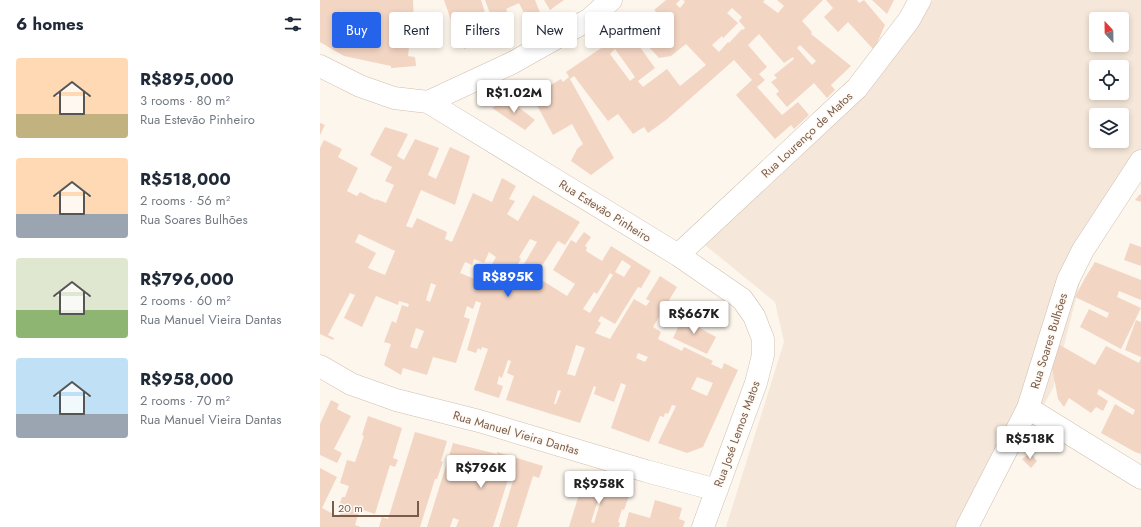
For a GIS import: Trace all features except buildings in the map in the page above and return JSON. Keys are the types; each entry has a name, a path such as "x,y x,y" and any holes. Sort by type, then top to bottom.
{"street":[{"path":"320,66 360,86 394,98 428,102 512,63 590,19 611,0"},
{"name":"Rua Lourenço de Matos","path":"678,255 857,88 909,20 920,0"},
{"name":"Rua Estevão Pinheiro","path":"428,102 678,255 742,299 754,316 763,339"},
{"name":"Rua Soares Bulhões","path":"966,527 1028,408 1068,280 1083,250 1141,161"},
{"name":"Rua José Lemos Matos","path":"703,527 756,383 763,355 763,339"},
{"name":"Rua Manuel Vieira Dantas","path":"320,366 351,384 396,400 479,421 716,490"},
{"path":"1028,408 1141,478"}],"shaded area":[{"path":"933,0 1141,0 1141,173 1087,256 1053,388 978,527 726,527 784,342 775,302 700,241 890,62"}]}
